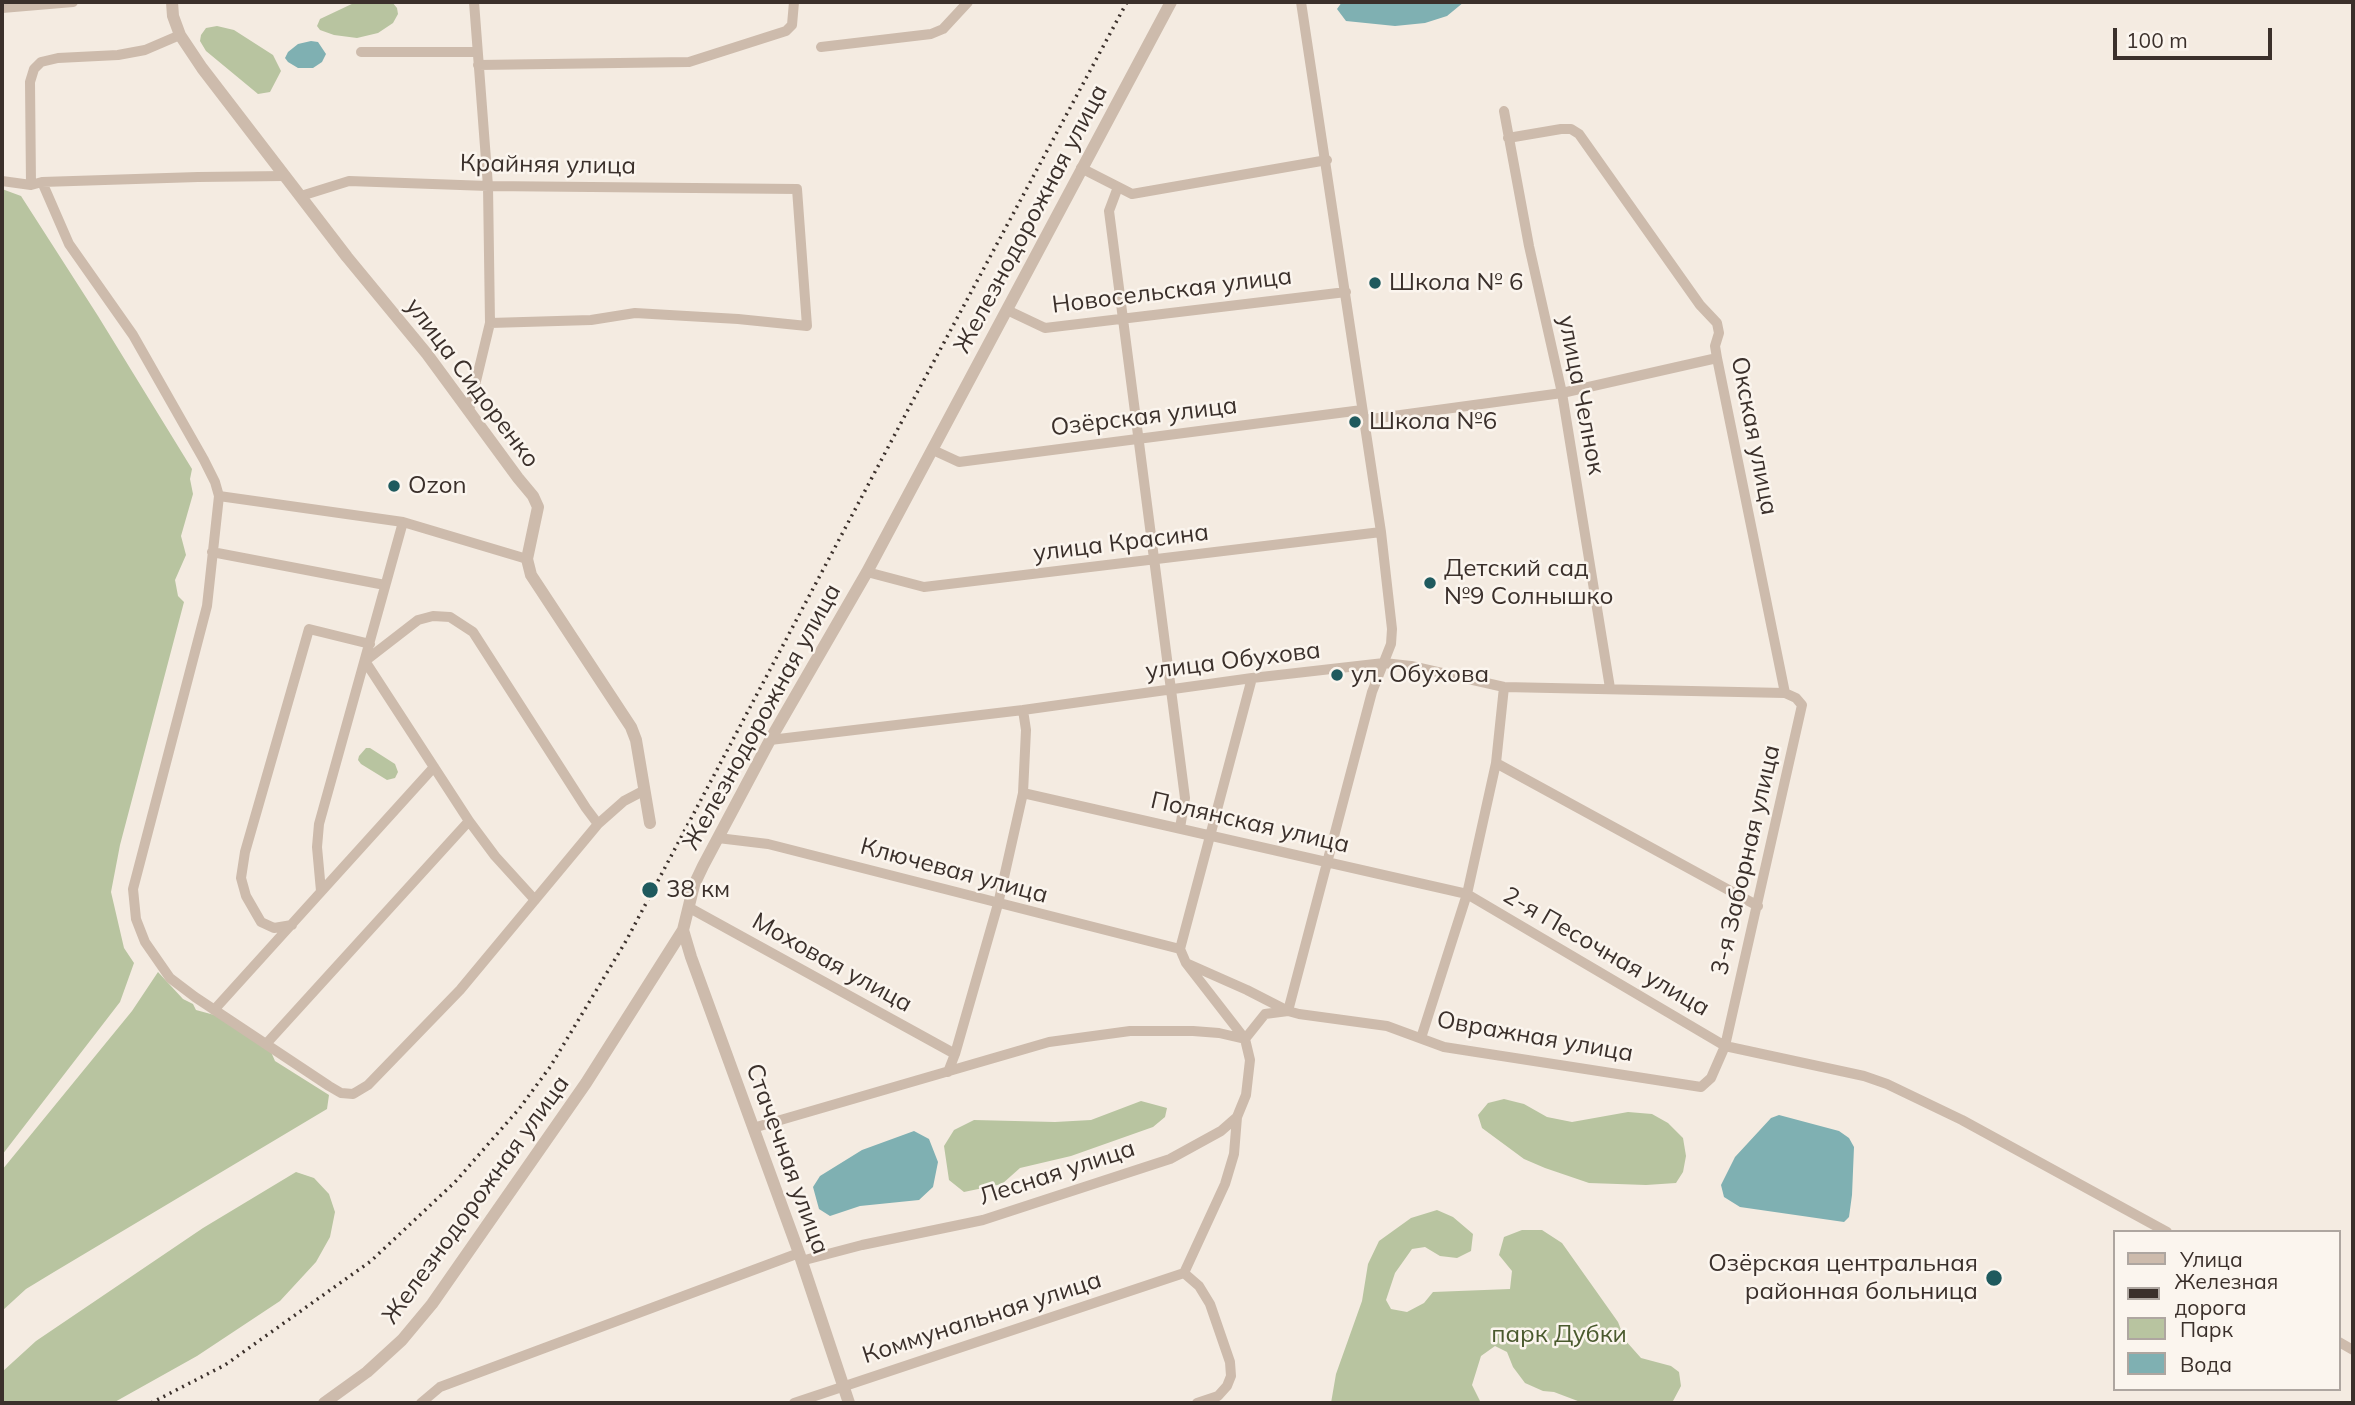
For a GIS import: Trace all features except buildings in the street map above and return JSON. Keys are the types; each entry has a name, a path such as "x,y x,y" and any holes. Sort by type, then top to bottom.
{"street":[{"path":"2,8 73,2"},
{"name":"улица Сидоренко","path":"172,2 173,16 180,35 202,68 533,496 538,507 527,559"},
{"path":"469,410 490,323 488,186 474,2"},
{"path":"821,47 931,34 943,29 968,2"},
{"name":"Железнодорожная улица","path":"325,1403 402,1340 432,1304 586,1083 683,930 694,885 718,838 770,740 867,572 1171,2"},
{"path":"1288,1011 1372,692 1391,644 1392,629 1381,532 1327,160 1301,2"},
{"path":"478,65 688,62 786,32 792,25 794,7"},
{"path":"31,185 30,82 34,69 41,62 58,58 118,55 145,50 180,35"},
{"path":"361,52 477,52"},
{"name":"улица Челнок","path":"1504,111 1529,246 1562,393 1610,688"},
{"name":"Окская улица","path":"1508,138 1561,129 1571,129 1579,134 1700,305 1717,323 1717,358 1785,693"},
{"path":"1082,168 1132,194 1327,160"},
{"path":"2,181 31,185 42,182 285,176"},
{"name":"Крайняя улица","path":"301,197 349,181 488,186 797,189 807,326 635,313 591,320 490,323"},
{"path":"42,182 69,244 133,335 210,471 219,496 207,607 133,889 135,919 154,957 170,978 329,1086 341,1093 353,1094 368,1085 460,990 598,824 624,801 643,790"},
{"path":"1118,187 1109,211 1185,798 1180,828"},
{"name":"Новосельская улица","path":"1007,310 1045,328 1346,292"},
{"name":"Озёрская улица","path":"933,450 959,462 1138,438 1562,393 1717,358"},
{"path":"219,496 402,523 527,559 531,575 631,727 636,740 650,823"},
{"path":"321,891 317,847 319,824 402,523"},
{"name":"улица Красина","path":"867,572 924,587 1381,532"},
{"path":"212,552 385,585"},
{"path":"365,661 418,620 433,616 450,617 473,632 598,824"},
{"path":"292,925 274,928 261,922 246,896 241,878 245,852 309,629 370,644"},
{"path":"365,661 470,821 495,856 535,900"},
{"name":"улица Обухова","path":"770,740 1384,663 1411,666 1504,687 1785,693"},
{"path":"1197,1403 1219,1396 1231,1376 1230,1362 1210,1304 1199,1286 1184,1273 1224,1184 1234,1154 1237,1117 1246,1095 1250,1060 1245,1039 1186,963 1180,949 1252,678"},
{"path":"1421,1038 1467,894 1496,763 1504,687"},
{"name":"3-я Заборная улица","path":"1725,1046 1802,705 1796,698 1785,693"},
{"path":"948,1072 956,1055 998,904 1023,793 1026,730 1023,710"},
{"path":"1496,763 1758,906"},
{"path":"214,1010 434,767"},
{"name":"Полянская улица","path":"1023,793 1467,894"},
{"path":"266,1044 470,821"},
{"name":"Ключевая улица","path":"718,838 768,844 1180,949"},
{"name":"2-я Песочная улица","path":"1467,894 1725,1046 1864,1076 1887,1084 1962,1120 2163,1230"},
{"name":"Моховая улица","path":"688,907 956,1055"},
{"name":"Стачечная улица","path":"683,930 800,1257 849,1403"},
{"path":"1186,963 1247,989 1288,1011"},
{"path":"1245,1039 1265,1014 1288,1011"},
{"name":"Овражная улица","path":"1288,1011 1387,1026 1444,1047 1701,1087 1711,1078 1725,1046"},
{"path":"753,1128 1049,1042 1130,1031 1193,1031 1245,1039"},
{"name":"Лесная улица","path":"421,1403 440,1387 800,1257 982,1220 1170,1159 1222,1131 1237,1117"},
{"name":"Коммунальная улица","path":"794,1403 1184,1273"}],"green space":[{"path":"356,2 392,2 398,14 393,23 378,33 357,38 334,35 320,30 317,26 320,19"},
{"path":"217,26 234,30 273,55 281,71 270,92 258,94 206,51 200,41 201,35 206,28"},
{"path":"2,189 21,196 98,316 192,469 190,479 193,494 181,536 186,555 175,580 178,596 184,602 120,845 111,892 124,948 134,963 120,1002 2,1155"},
{"path":"366,748 395,764 398,772 395,778 387,780 361,764 359,756"},
{"path":"158,972 183,999 193,1004 196,1010 218,1016 271,1052 275,1061 329,1095 327,1109 26,1289 2,1311 2,1170 132,1011"},
{"path":"1504,1099 1524,1104 1547,1117 1572,1122 1628,1112 1652,1114 1668,1123 1683,1138 1686,1156 1683,1172 1676,1183 1646,1185 1589,1183 1545,1168 1524,1159 1482,1128 1478,1115 1488,1103"},
{"path":"1141,1101 1167,1108 1165,1117 1153,1127 1071,1156 1020,1168 1002,1184 964,1192 949,1180 944,1146 954,1130 974,1120 1091,1120"},
{"path":"296,1172 314,1178 329,1194 335,1212 330,1237 316,1262 280,1301 197,1356 113,1403 2,1403 2,1372 36,1341 203,1228"},
{"name":"парк Дубки","path":"1437,1210 1453,1217 1473,1234 1471,1251 1457,1258 1440,1256 1425,1247 1412,1249 1395,1273 1386,1300 1391,1309 1407,1312 1424,1303 1433,1292 1510,1289 1512,1271 1499,1255 1504,1237 1522,1230 1542,1230 1562,1243 1618,1322 1625,1340 1641,1358 1671,1366 1679,1372 1681,1386 1673,1401 1583,1403 1554,1392 1543,1391 1525,1383 1513,1367 1507,1352 1495,1346 1481,1356 1472,1385 1481,1403 1331,1403 1336,1374 1362,1301 1368,1264 1379,1241 1411,1218"}],"water":[{"path":"1342,2 1464,2 1447,16 1425,23 1395,26 1346,21 1337,9"},
{"path":"318,42 326,54 322,62 313,68 298,68 288,62 285,58 288,52 298,44"},
{"path":"1779,1115 1839,1131 1849,1138 1854,1147 1852,1195 1849,1217 1844,1222 1740,1207 1724,1197 1721,1185 1735,1157 1771,1118"},
{"path":"914,1131 929,1139 938,1162 933,1187 919,1200 860,1206 830,1216 819,1209 813,1187 820,1176 862,1150"}],"railway":[{"path":"151,1403 225,1365 371,1261 455,1182 519,1109 550,1067 626,941 1127,2"}],"place":[{"name":"Школа № 6","path":"1375,283"},
{"name":"Школа №6","path":"1355,422"},
{"name":"Ozon","path":"394,486"},
{"name":"Детский сад №9 Солнышко","path":"1430,583"},
{"name":"ул. Обухова","path":"1337,675"},
{"name":"38 км","path":"650,890"},
{"name":"Озёрская центральная районная больница","path":"1994,1278"}]}
